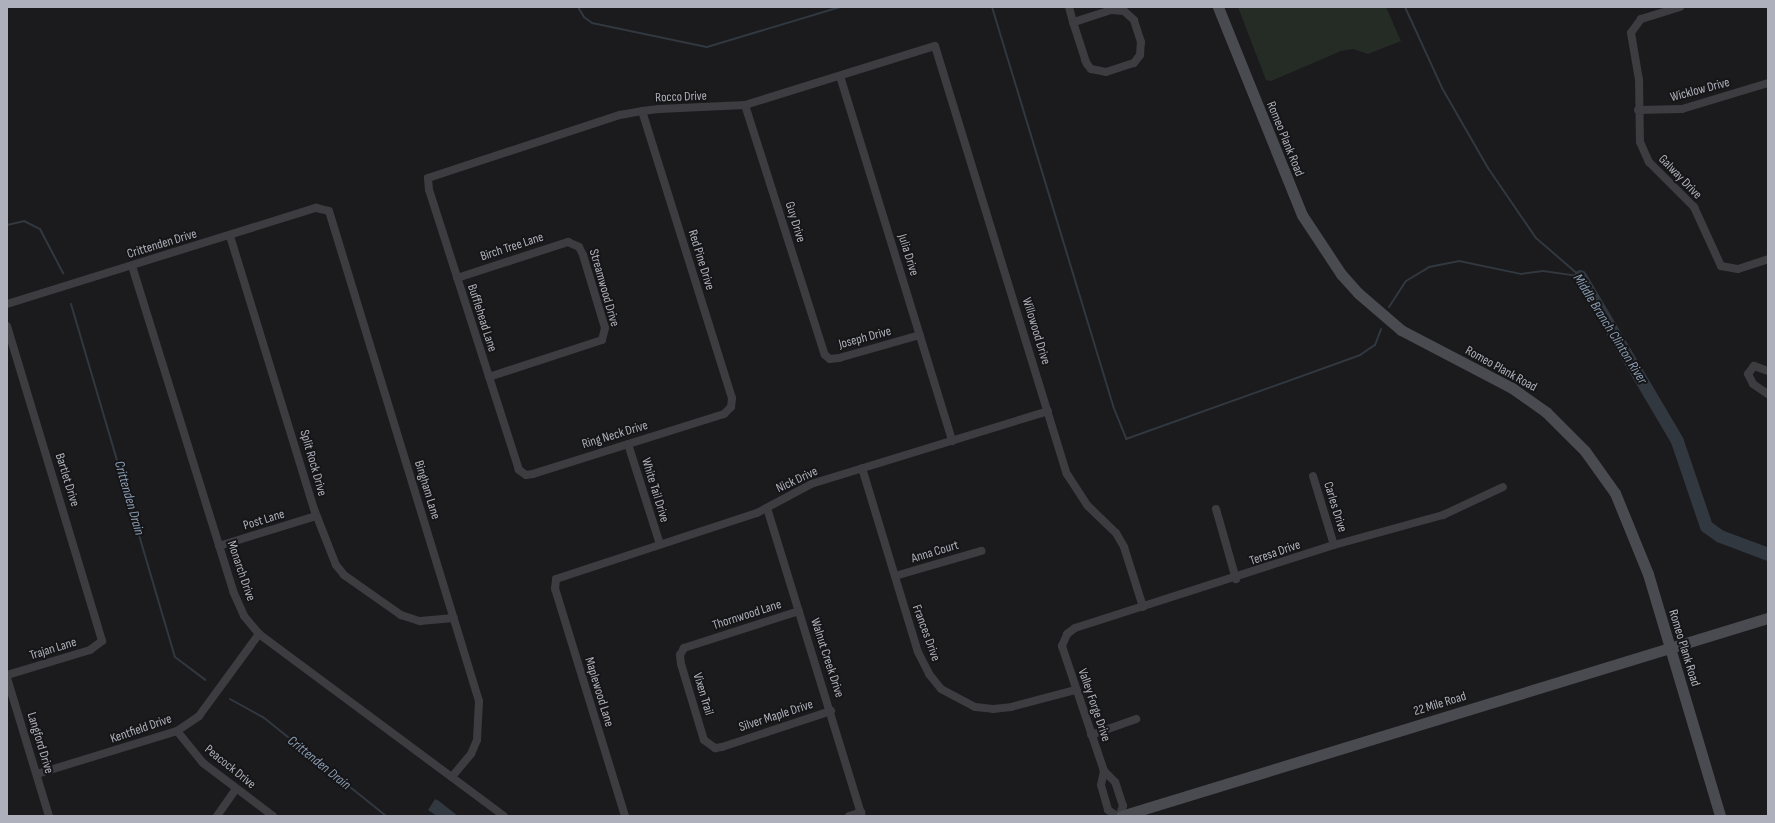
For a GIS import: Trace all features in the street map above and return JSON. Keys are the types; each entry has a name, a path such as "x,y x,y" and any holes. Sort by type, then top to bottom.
{"main road":[{"name":"Romeo Plank Road","path":"1218,7 1292,191 1321,248 1358,293 1390,321 1425,344 1525,397 1567,430 1586,451 1615,493 1628,520 1648,574 1669,649 1720,816"},
{"name":"22 Mile Road","path":"1119,816 1768,618"}],"street":[{"path":"1069,7 1073,22 1087,64 1102,72 1127,66 1137,60 1141,42 1134,20 1124,11 1117,10 1073,22"},
{"name":"Galway Drive","path":"1680,7 1641,19 1632,29 1630,38 1639,80 1638,135 1645,156 1694,208 1721,266 1738,269 1768,259"},
{"name":"Rocco Drive","path":"428,178 642,111 745,105 935,46"},
{"name":"Willowood Drive","path":"935,46 1067,474 1088,506 1116,533 1124,547 1143,607"},
{"name":"Julia Drive","path":"840,76 952,441"},
{"name":"Wicklow Drive","path":"1638,110 1682,110 1768,83"},
{"name":"Guy Drive","path":"745,105 821,347"},
{"name":"Red Pine Drive","path":"642,111 732,398 731,407 724,414"},
{"name":"Bufflehead Lane","path":"428,178 429,190 516,466"},
{"name":"Crittenden Drive","path":"7,304 230,236 316,208 324,209"},
{"name":"Bingham Lane","path":"324,209 329,211 333,221 479,702 479,728 471,754 452,777"},
{"name":"Split Rock Drive","path":"230,236 316,516 329,552 344,575 401,615 420,621 454,618"},
{"name":"Birch Tree Lane","path":"457,278 562,244 575,244"},
{"name":"Streamwood Drive","path":"489,377 602,340 605,328 581,250 575,244"},
{"name":"Monarch Drive","path":"132,266 219,546 244,616 259,634 504,816"},
{"name":"Bartlet Drive","path":"7,326 102,641"},
{"name":"Joseph Drive","path":"821,347 830,359 839,358 920,335"},
{"path":"1768,371 1754,366 1748,374 1753,384 1768,394"},
{"name":"Nick Drive","path":"559,577 766,508 810,484 1048,412"},
{"name":"Ring Neck Drive","path":"516,466 522,473 533,474 724,414"},
{"name":"White Tail Drive","path":"628,444 660,544"},
{"name":"Frances Drive","path":"862,468 918,652 929,674 947,692 975,707 993,709 1011,708 1075,690"},
{"name":"Carles Drive","path":"1313,476 1334,545"},
{"name":"Teresa Drive","path":"1062,646 1063,640 1075,628 1236,579 1334,545 1443,514 1503,487"},
{"name":"Walnut Creek Drive","path":"766,508 831,711 862,814"},
{"path":"1216,509 1236,579"},
{"name":"Post Lane","path":"219,546 316,516"},
{"name":"Anna Court","path":"895,576 982,551"},
{"name":"Maplewood Lane","path":"559,577 554,584 555,589 625,816"},
{"name":"Thornwood Lane","path":"703,642 799,610"},
{"name":"Kentfield Drive","path":"37,774 178,731 199,716 259,634"},
{"name":"Trajan Lane","path":"7,677 90,650 102,641"},
{"name":"Vixen Trail","path":"703,642 684,648 680,655 681,664 704,740 715,748 728,744"},
{"name":"Valley Forge Drive","path":"1062,646 1075,690 1104,771 1115,782 1123,806 1119,816 1108,810 1101,786 1104,771"},
{"name":"Langford Drive","path":"7,677 49,816"},
{"name":"Silver Maple Drive","path":"728,744 831,711"},
{"path":"1091,735 1136,719"},
{"name":"Peacock Drive","path":"178,731 203,763 273,816"},
{"path":"217,816 236,789"},
{"path":"849,816 862,814"}],"shaded area":[{"path":"1238,7 1386,7 1401,41 1368,54 1353,49 1341,51 1271,81 1266,80"},
{"path":"435,799 458,816 437,816 428,810"}],"waterway":[{"path":"578,7 584,17 592,23 707,47 840,7"},
{"path":"992,7 1113,406 1126,439 1360,355 1375,345 1381,329"},
{"name":"Middle Branch Clinton River","path":"1405,7 1442,88 1488,168 1536,238 1580,276"},
{"name":"Crittenden Drain","path":"7,225 24,221 40,229 63,273"},
{"path":"1389,307 1406,281 1429,267 1459,261 1521,274 1543,271 1578,276"},
{"name":"Middle Branch Clinton River","path":"1580,276 1677,441 1706,526 1720,536 1768,554"},
{"name":"Crittenden Drain","path":"71,304 175,657 205,680"},
{"name":"Crittenden Drain","path":"230,699 263,717 386,816"}]}
